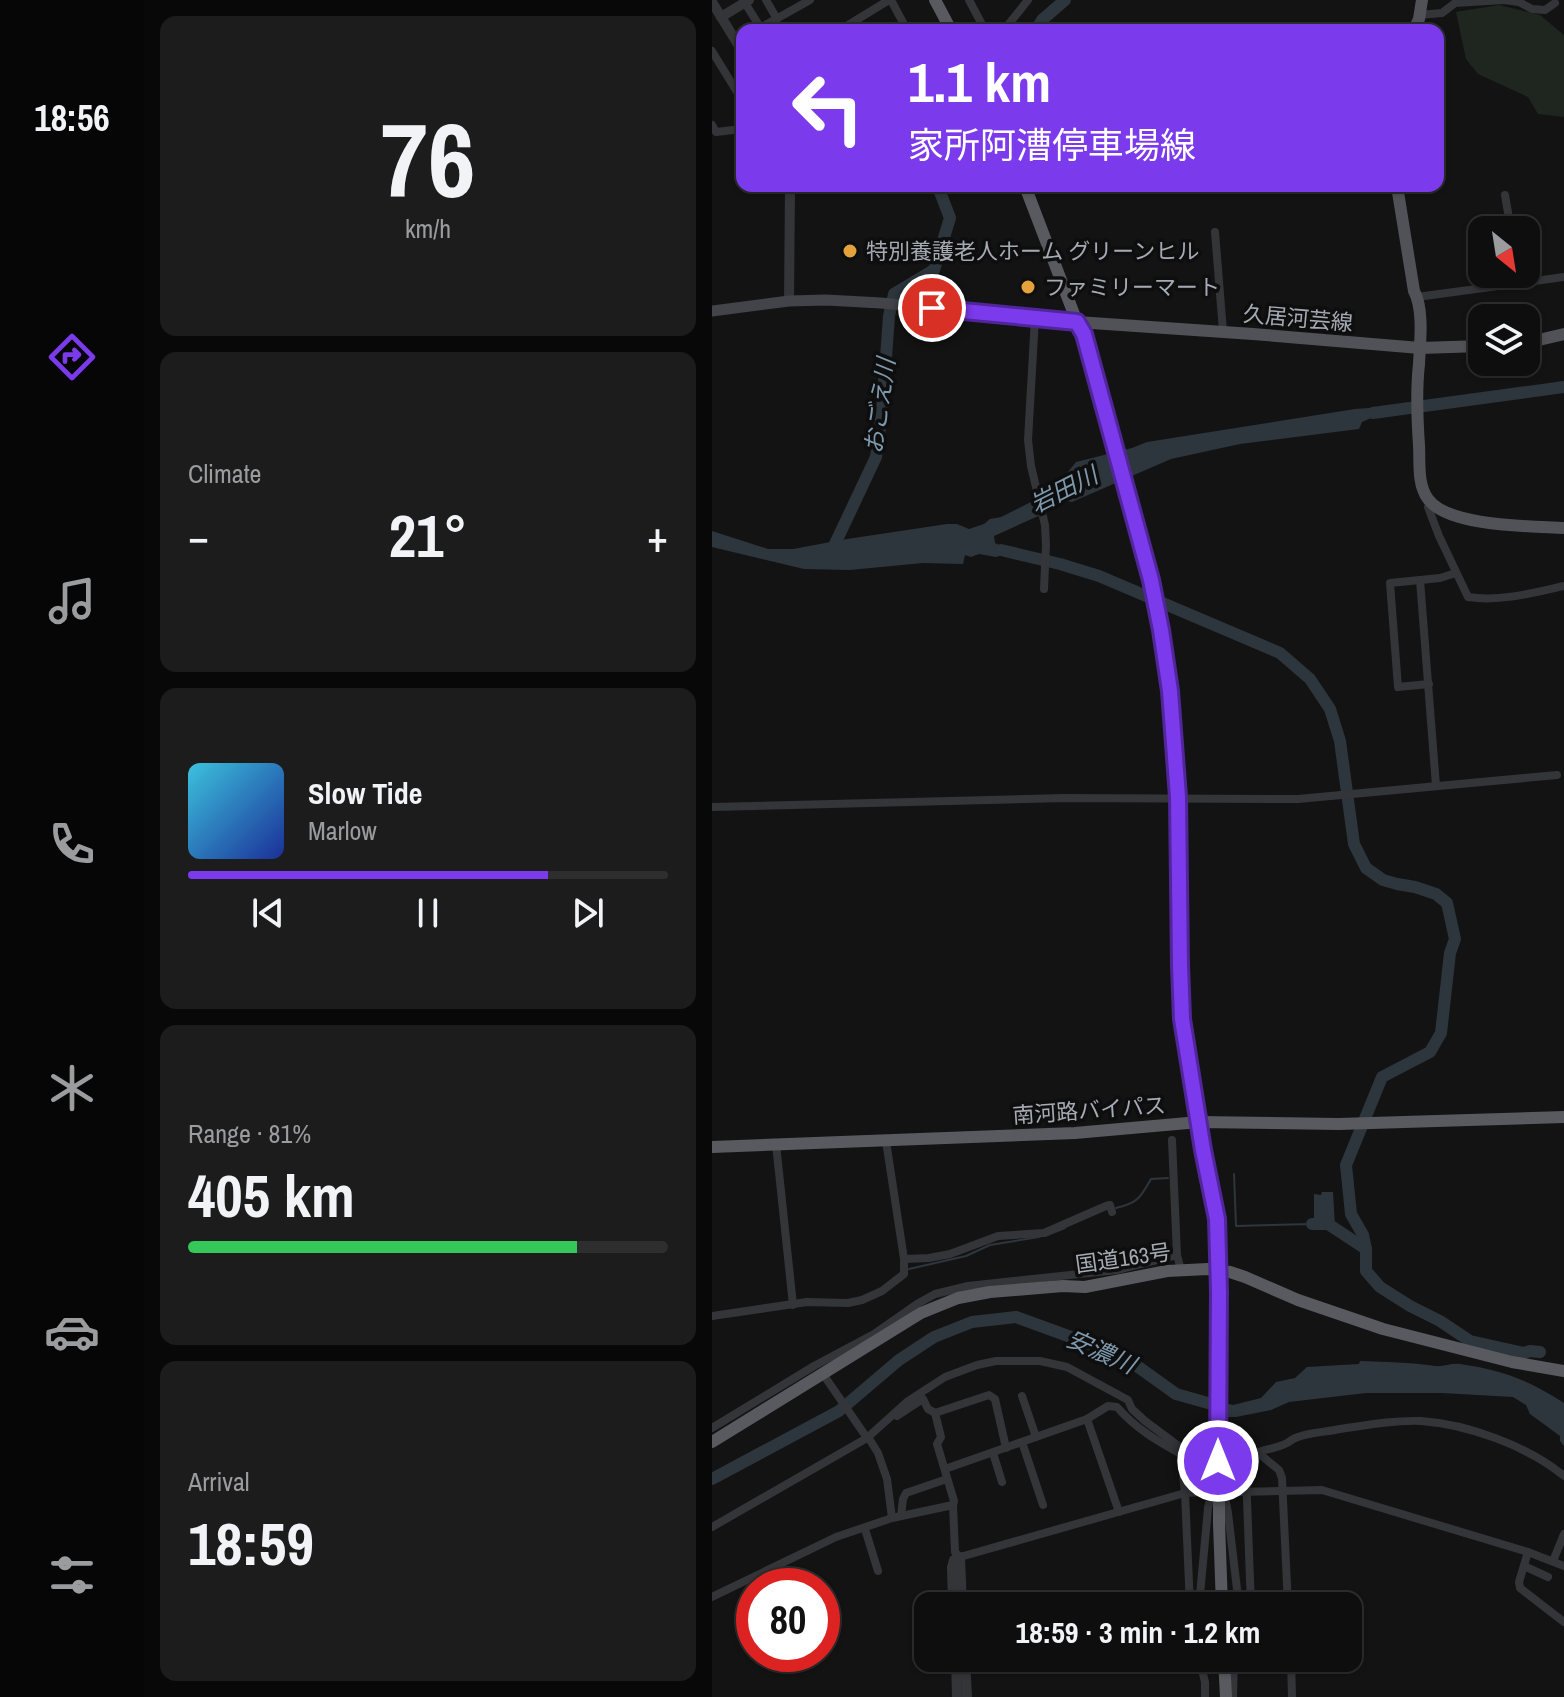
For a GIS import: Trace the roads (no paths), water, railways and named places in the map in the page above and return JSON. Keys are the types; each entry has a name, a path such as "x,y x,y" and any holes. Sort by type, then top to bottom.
{"highway":[{"path":"935,0 948,24"},
{"path":"1028,192 1084,334 1151,580 1170,691 1178,797 1182,1019 1217,1219 1222,1592"},
{"name":"南河路バイパス","path":"712,1147 1075,1133 1199,1122 1339,1124 1564,1117"},
{"name":"国道163号","path":"712,1442 826,1378 921,1313 958,1298 990,1292 1094,1286 1181,1270 1230,1272 1369,1324 1512,1362 1564,1371"},
{"path":"1225,1672 1226,1697"}],"main road":[{"path":"1416,24 1422,0"},
{"path":"1398,192 1417,297 1421,340 1416,393 1421,479 1427,498 1447,513 1467,520 1564,528"},
{"path":"712,311 789,301 826,300 1077,322"},
{"name":"久居河芸線","path":"1077,322 1420,348 1468,346"},
{"path":"1540,340 1564,334"}],"street":[{"path":"766,0 777,19"},
{"path":"769,24 810,0"},
{"path":"850,24 890,0 904,24"},
{"path":"969,0 982,24"},
{"path":"1009,24 1028,0"},
{"path":"1419,15 1442,13 1455,3 1504,0 1545,10 1555,3"},
{"path":"721,17 747,1 758,24"},
{"path":"712,2 736,41"},
{"path":"713,53 736,88"},
{"path":"712,125 716,132 736,130"},
{"path":"789,301 790,192"},
{"path":"1505,195 1509,216"},
{"path":"1215,232 1223,331"},
{"path":"1540,278 1564,277"},
{"path":"1417,297 1468,287"},
{"path":"1035,318 1028,440 1044,521 1044,589"},
{"path":"1430,502 1428,507 1468,597 1480,599 1564,586"},
{"path":"1429,684 1398,687 1390,583 1440,578 1456,573"},
{"path":"1420,580 1436,786"},
{"path":"712,807 1178,797 1298,799 1557,775"},
{"path":"1172,1140 1177,1255 1181,1270"},
{"path":"712,1316 807,1302 848,1303 869,1298 904,1274 886,1141"},
{"path":"776,1144 793,1305"},
{"path":"904,1259 960,1251 998,1236 1044,1233 1082,1215 1111,1208"},
{"path":"712,1428 814,1366 874,1334 935,1294 968,1286 1117,1270 1177,1255"},
{"path":"879,1428 908,1401 937,1382 977,1365 996,1361 1040,1361 1067,1367 1128,1400 1132,1409 1145,1421 1180,1447 1189,1592"},
{"path":"826,1378 878,1453 897,1517"},
{"path":"935,1413 989,1395 995,1399 1006,1448"},
{"path":"1022,1396 1036,1437"},
{"path":"712,1527 866,1437 923,1399 928,1409 935,1413 941,1437 937,1444 954,1501 955,1552 960,1557 961,1592"},
{"path":"897,1517 906,1493 993,1453 1087,1419 1108,1406 1117,1407 1153,1439 1181,1454"},
{"path":"1087,1419 1119,1512"},
{"path":"1251,1592 1248,1460 1257,1452 1285,1444 1296,1437 1364,1425 1419,1421 1437,1423 1491,1436 1535,1457 1564,1476"},
{"path":"1022,1442 1043,1505"},
{"path":"1257,1452 1279,1470 1283,1491 1287,1592"},
{"path":"993,1453 1002,1482"},
{"path":"1200,1592 1208,1508 1218,1461"},
{"path":"1218,1461 1237,1592"},
{"path":"1236,1492 1322,1490 1528,1552 1564,1566"},
{"path":"953,1592 952,1567 954,1560 960,1557 1185,1493 1204,1492"},
{"path":"712,1597 836,1537 897,1517 953,1505"},
{"path":"865,1529 878,1571"},
{"path":"1553,1561 1564,1534"},
{"path":"1528,1552 1520,1588 1564,1622"},
{"path":"1524,1566 1548,1577"},
{"path":"956,1672 957,1697"},
{"path":"966,1672 967,1697"},
{"path":"1202,1672 1205,1697"},
{"path":"1233,1697 1234,1672"},
{"path":"1291,1672 1292,1697"}],"water":[{"path":"1399,406 1362,422 1359,429 1240,444 1171,459 1072,502 1066,501 994,536 995,543 1022,557 979,554 971,557 965,555 963,564 923,563 850,570 804,569 712,547 712,531 768,549 793,549 947,524 969,529 1033,501 1059,483 1076,462 1147,442 1355,409"},
{"path":"1322,1192 1333,1192 1335,1226 1345,1231 1342,1236 1324,1228 1314,1229 1314,1194 1321,1195"},
{"path":"1360,1361 1438,1366 1460,1364 1489,1369 1527,1382 1564,1403 1564,1446 1560,1436 1513,1397 1366,1393 1289,1402 1271,1410 1227,1417 1194,1396 1233,1405 1261,1398 1276,1382 1295,1378 1307,1367 1359,1364"}],"waterway":[{"name":"おごえ川","path":"1040,24 1065,0"},
{"name":"おごえ川","path":"834,546 876,457 889,316 894,294 934,270 950,218 940,192"},
{"name":"岩田川","path":"1373,413 1564,387"},
{"path":"1001,550 1099,576 1280,653 1310,679 1330,709 1340,741 1354,844 1366,868 1383,880 1436,894 1447,903 1455,939 1450,953 1441,1033 1430,1052 1382,1077 1346,1165 1351,1214 1363,1235 1366,1249"},
{"path":"1234,1174 1236,1226 1312,1224"},
{"path":"1116,1208 1138,1199 1151,1179 1168,1178"},
{"path":"1312,1224 1328,1224 1366,1249 1366,1271 1380,1287 1470,1341 1524,1353 1540,1352"},
{"path":"1045,1236 1065,1228"},
{"path":"909,1269 966,1256 990,1245 1039,1237"},
{"name":"安濃川","path":"712,1479 839,1411 899,1360 934,1337 972,1322 1016,1317 1123,1356 1176,1394 1215,1405"}],"place":[{"name":"特別養護老人ホーム グリーンヒル","path":"850,251"},
{"name":"ファミリーマート","path":"1028,287"}]}
